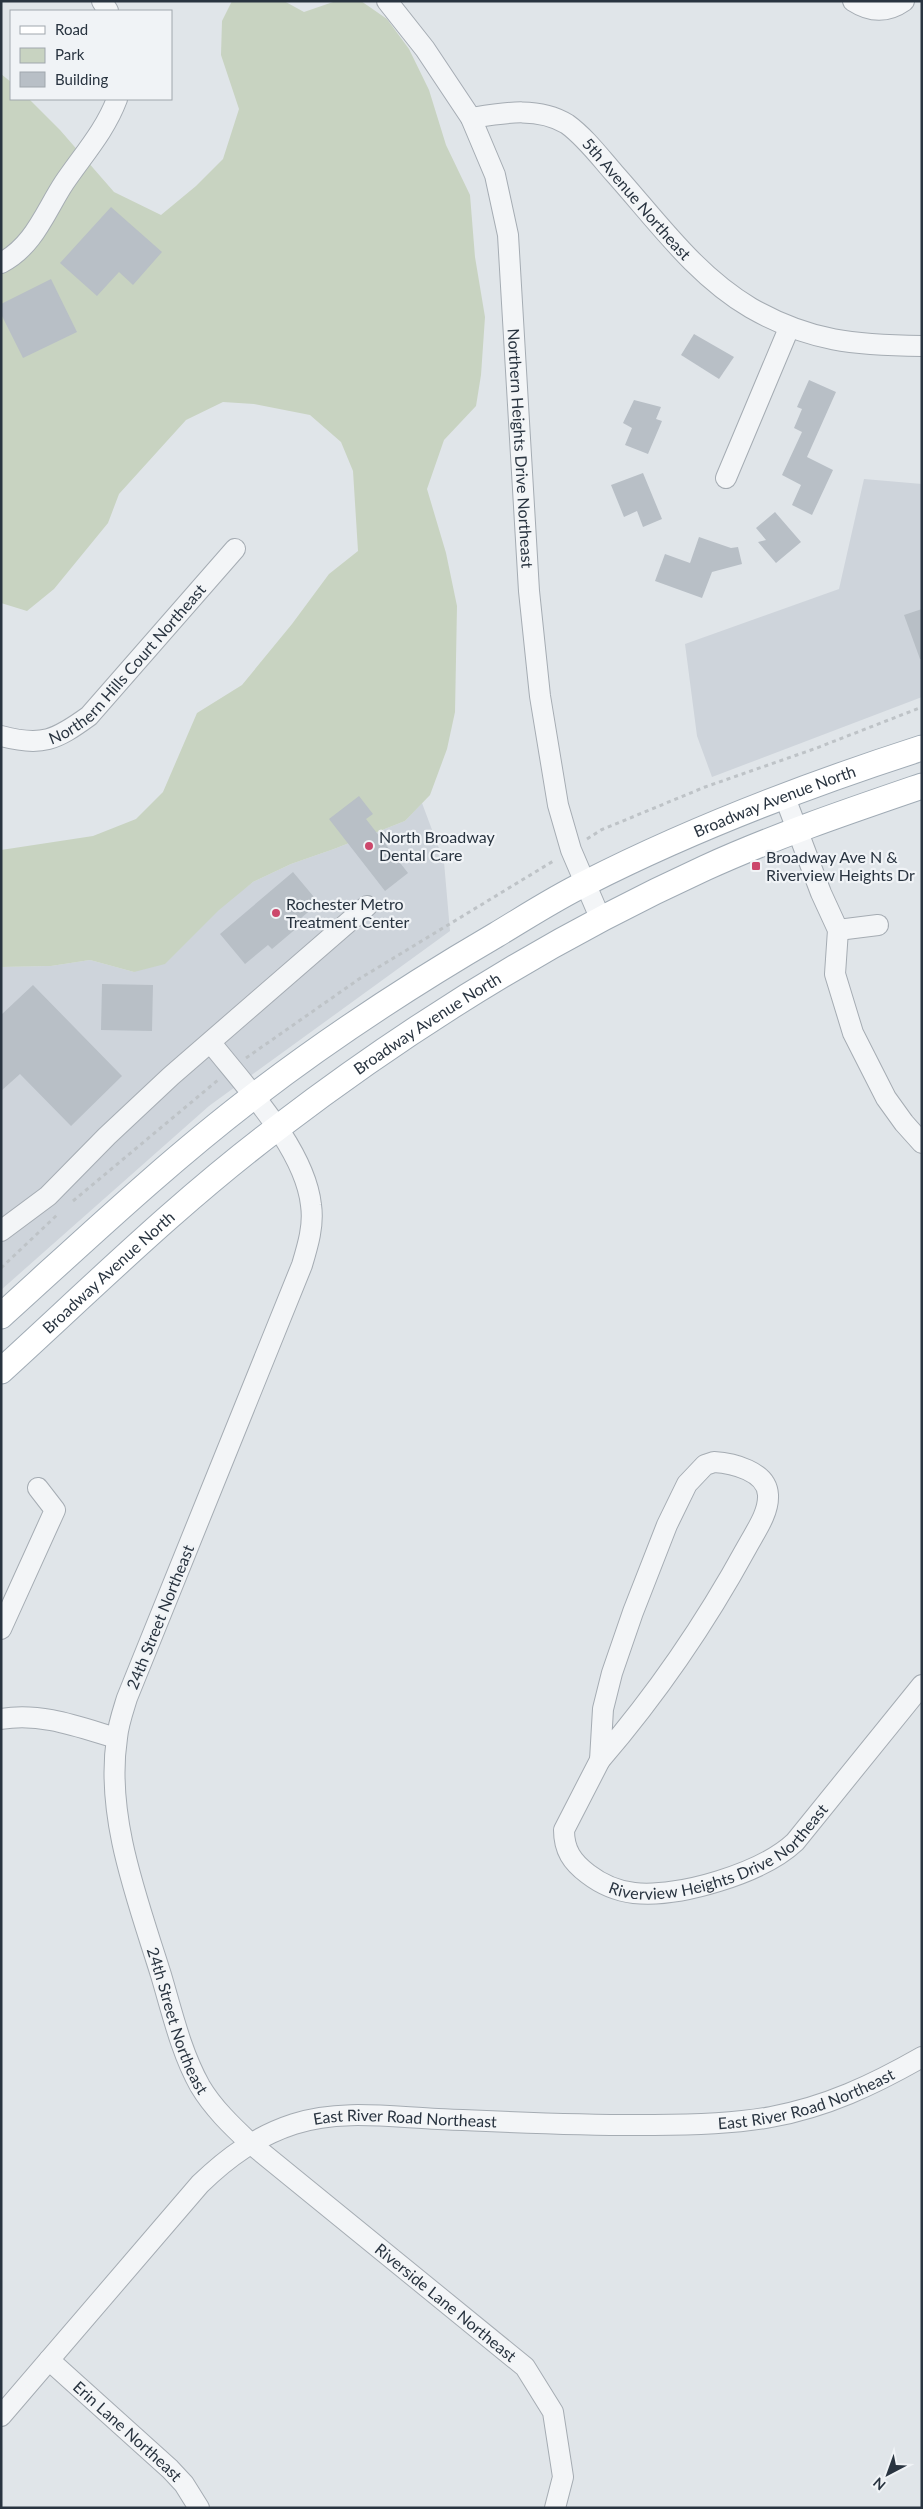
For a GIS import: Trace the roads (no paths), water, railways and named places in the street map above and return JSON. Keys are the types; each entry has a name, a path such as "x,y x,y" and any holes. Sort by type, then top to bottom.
{"main road":[{"name":"Broadway Avenue North","path":"1,1316 148,1184 253,1096 383,1004 550,901 670,843 784,795 922,748"},
{"name":"Broadway Avenue North","path":"1,1371 164,1223 277,1128 363,1065 465,999 601,920 708,867 798,831 922,786"}],"street":[{"name":"Northern Heights Drive Northeast","path":"388,1 425,49 471,118 495,175 508,235 529,591 540,696 558,805 571,850 601,920"},
{"path":"853,1 875,11 894,9 904,1"},
{"path":"1,263 12,257 28,243 81,159 110,118 117,100"},
{"name":"5th Avenue Northeast","path":"471,118 523,111 566,124 599,156 688,257 715,281 750,307 789,328 861,345 922,346"},
{"path":"726,478 789,328"},
{"name":"Northern Hills Court Northeast","path":"1,736 38,742 64,734 89,716 235,549"},
{"path":"784,795 821,893 838,930 835,974 853,1033 886,1098 904,1123 922,1143"},
{"path":"1,1232 48,1196 107,1136 367,906"},
{"path":"838,930 878,925"},
{"name":"24th Street Northeast","path":"210,1043 232,1068 277,1128 294,1155 306,1178 312,1204 312,1224 302,1265 127,1698 116,1738 116,1781 123,1843 136,1896 180,2040 201,2086 224,2117 250,2143"},
{"name":"Riverview Heights Drive Northeast","path":"600,1760 603,1709 612,1673 633,1612 679,1499 687,1484 705,1465 714,1462 742,1466 764,1483 768,1493 761,1522 720,1593 664,1680 600,1760 564,1830 564,1843 570,1856 579,1868 613,1888 634,1893 659,1892 712,1882 762,1865 783,1854 796,1842 922,1685"},
{"path":"1,1629 55,1510 38,1488"},
{"path":"1,1719 21,1716 39,1718 116,1738"},
{"name":"East River Road Northeast","path":"1,2416 200,2184 217,2167 250,2143 295,2124 341,2116 620,2126 694,2125 770,2117 828,2103 851,2094 922,2057"},
{"name":"Riverside Lane Northeast","path":"250,2143 524,2367 553,2412 563,2477 555,2508"},
{"name":"Erin Lane Northeast","path":"49,2360 170,2469 184,2484 199,2508"}],"place":[{"name":"North Broadway Dental Care","path":"369,846"},
{"name":"Broadway Ave N & Riverview Heights Dr","path":"756,866"},
{"name":"Rochester Metro Treatment Center","path":"276,913"}]}
